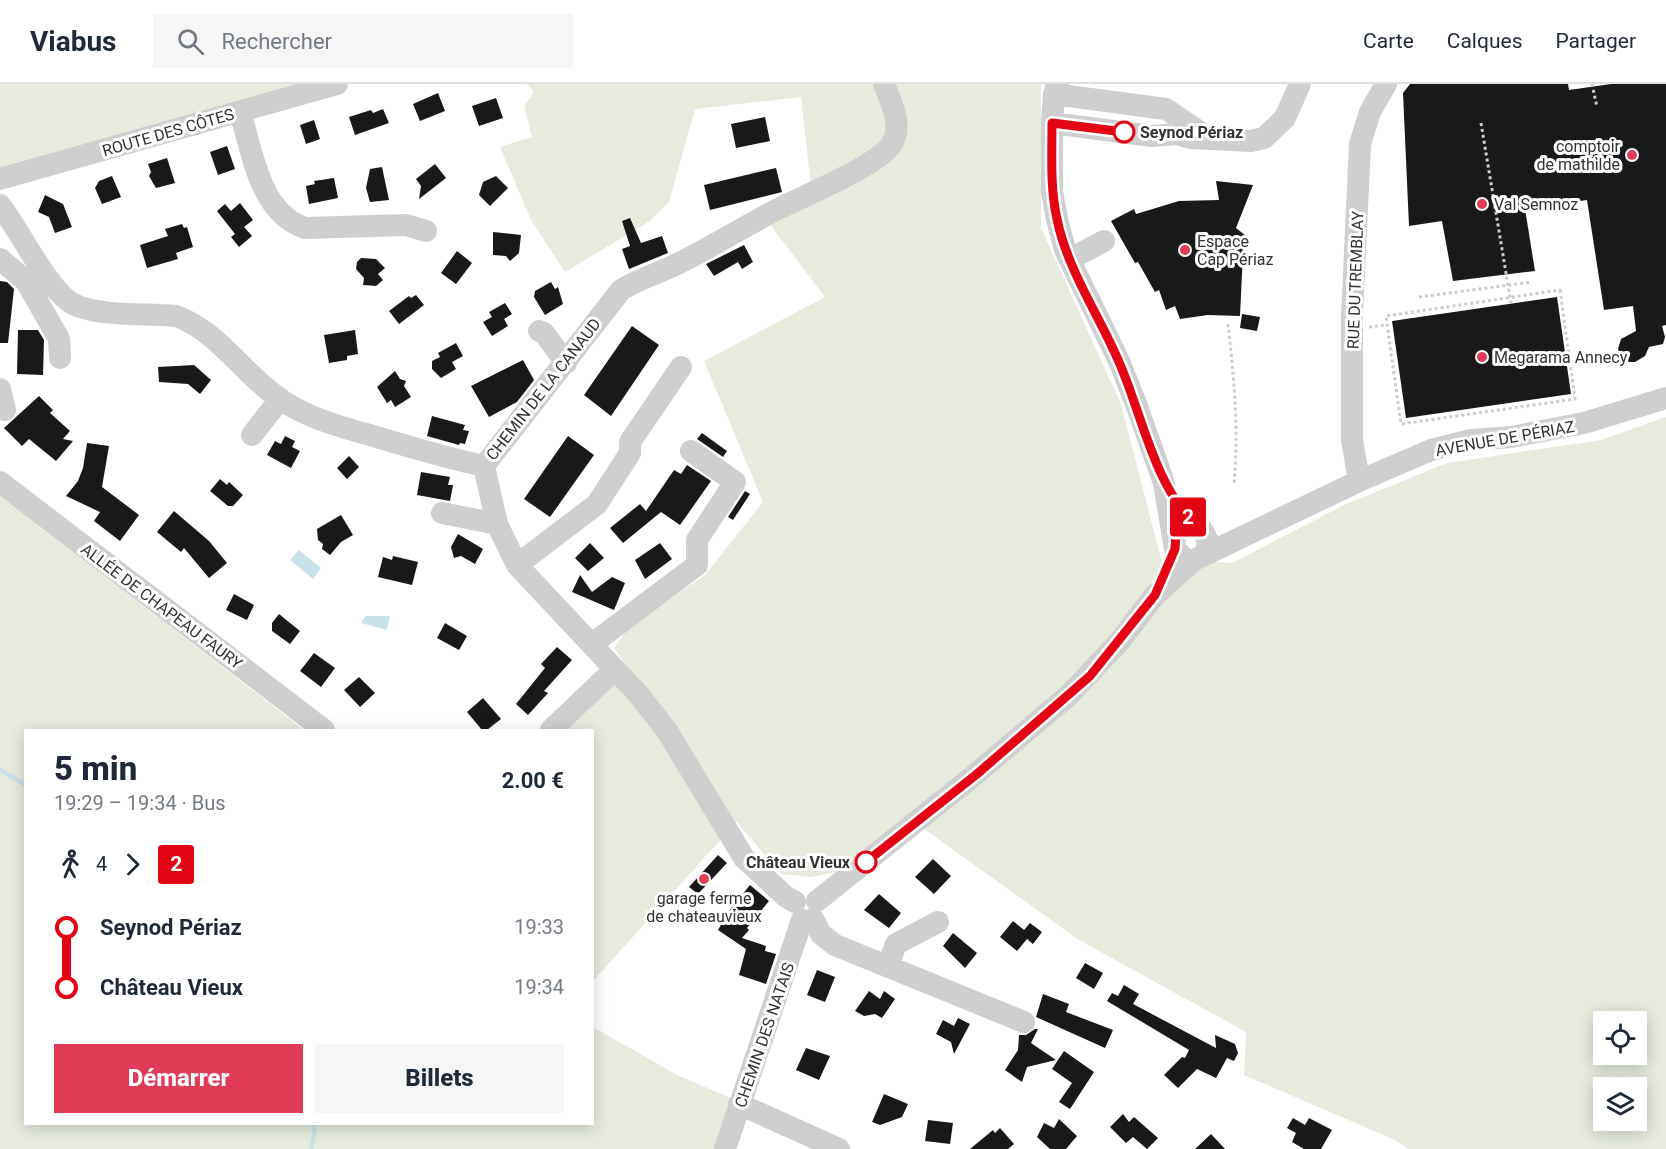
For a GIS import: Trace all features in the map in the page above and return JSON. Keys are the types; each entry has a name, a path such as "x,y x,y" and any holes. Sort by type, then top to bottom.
{"street":[{"name":"ROUTE DES CÔTES","path":"0,179 337,84"},
{"name":"CHEMIN DE LA CANAUD","path":"830,942 821,934 807,911 765,879 744,858 667,731 592,644 517,565 497,524 484,466 566,363 614,296 628,286 681,263 781,208 813,194 886,151 895,137 896,122 884,84"},
{"path":"1054,103 1152,136 1177,134 1190,138 1251,141 1264,138 1285,118 1300,84"},
{"name":"RUE DU TREMBLAY","path":"1359,481 1352,440 1352,316 1360,144 1370,112 1386,84"},
{"path":"1054,103 1166,109 1210,138"},
{"path":"1054,103 1052,192 1056,219 1070,259 1119,361 1187,551"},
{"path":"240,112 263,187 276,208 295,224 305,228 406,225 426,231"},
{"path":"0,206 52,284 71,303 102,311 176,316 193,323 279,399 324,421 446,458 484,466"},
{"path":"0,252 21,236"},
{"path":"1070,259 1104,241"},
{"path":"0,259 26,281 59,339 60,358"},
{"path":"539,331 544,333 566,363"},
{"path":"517,565 597,504 630,453 630,442 681,367"},
{"name":"AVENUE DE PÉRIAZ","path":"1187,551 1249,532 1431,450 1471,440 1511,437 1584,423 1666,398"},
{"path":"252,435 279,399"},
{"path":"592,644 694,570 698,560 697,540 735,482 691,451"},
{"name":"ALLÉE DE CHAPEAU FAURY","path":"0,482 323,729"},
{"path":"807,911 977,774 1069,695 1119,642 1187,551 1209,543 1201,528 1184,514 1164,483"},
{"path":"442,513 497,524"},
{"path":"1187,551 1182,528 1201,528"},
{"name":"AVENUE DE PÉRIAZ","path":"1201,528 1225,534 1249,532"},
{"path":"552,729 614,670"},
{"name":"CHEMIN DES NATAIS","path":"725,1149 807,911"},
{"path":"888,965 896,944 938,922"},
{"path":"795,946 804,940 816,939 830,942 1024,1022"},
{"path":"739,1104 838,1149"}],"path":[{"path":"1592,84 1597,107"},
{"path":"1481,123 1511,303"},
{"path":"1419,297 1532,282"},
{"path":"1560,290 1575,399 1401,423 1386,316 1510,297 1560,290"},
{"path":"1228,324 1234,378 1236,456 1234,483"},
{"path":"1512,408 1513,418"},
{"path":"1462,415 1464,423"}],"shaded area":[{"path":"0,84 306,84 0,170"},
{"path":"527,84 1041,84 1041,228 1121,404 1161,559 1232,563 1346,504 1447,463 1601,440 1666,417 1666,1149 1408,1149 1397,1141 1244,1075 1246,1032 1079,940 909,818 836,872 811,877 781,874 737,822 594,980 594,729 565,729 628,668 614,648 628,628 705,575 763,502 704,361 825,297 769,223 813,204 801,97 695,109 669,202 650,221 565,272 531,220 500,147 532,137 524,106 534,92"},
{"path":"0,495 303,729 24,729 24,1125 594,1125 594,1028 679,1076 736,1100 719,1149 0,1149"}],"water":[{"path":"299,550 321,568 313,579 290,560"},
{"path":"366,616 390,616 387,630 361,623"}],"building":[{"name":"Val Semnoz","path":"1410,84 1568,84 1569,90 1611,84 1666,84 1666,325 1662,326 1665,337 1663,344 1649,347 1645,356 1635,362 1629,362 1620,354 1618,349 1621,339 1636,331 1633,306 1604,310 1587,200 1525,209 1535,271 1453,281 1442,221 1409,226 1403,93"},
{"path":"438,93 445,111 420,121 413,104"},
{"path":"496,98 503,118 479,126 472,106"},
{"path":"383,109 389,123 355,135 349,117"},
{"path":"765,117 770,141 736,148 731,124"},
{"path":"314,120 320,139 306,144 300,125"},
{"path":"227,146 235,169 218,175 210,152"},
{"path":"167,158 175,183 156,188 149,176 151,172 148,164"},
{"path":"435,164 446,178 419,199 421,186 416,179"},
{"path":"382,167 389,200 370,202 366,188 370,169"},
{"path":"776,168 782,192 710,210 704,185"},
{"path":"112,176 121,197 102,204 95,188 99,181"},
{"path":"496,176 508,188 490,206 479,195 483,182"},
{"path":"334,178 338,198 309,204 306,186 315,184 314,181"},
{"name":"Espace Cap Périaz","path":"1216,181 1253,185 1236,228 1246,236 1247,242 1243,252 1240,316 1208,315 1180,319 1175,306 1166,310 1159,290 1155,292 1111,221 1134,209 1136,214 1179,201 1219,200"},
{"path":"45,195 63,204 72,227 55,233 49,217 38,212"},
{"path":"240,203 253,220 244,227 252,236 239,247 231,237 235,234 217,211 225,204 231,211"},
{"path":"630,218 641,243 662,236 668,253 629,269 622,249 630,246 622,221"},
{"path":"182,224 184,228 187,227 193,247 176,253 178,259 147,268 140,245 168,236 165,229"},
{"path":"493,232 521,235 519,253 510,261 506,256 493,255"},
{"path":"744,245 753,262 742,269 738,262 714,276 706,264"},
{"path":"457,251 472,263 456,284 441,273"},
{"path":"361,258 376,259 385,268 378,274 383,280 376,286 363,285 364,278 356,269 357,262"},
{"path":"0,281 7,282 14,289 8,343 0,343"},
{"path":"551,282 555,289 558,287 563,304 545,315 534,297 535,291"},
{"path":"416,295 424,305 399,324 389,311 409,296 411,298"},
{"name":"Megarama Annecy","path":"1557,297 1571,394 1406,418 1392,321"},
{"path":"505,303 512,314 504,319 508,326 492,336 483,322 492,317 489,312"},
{"path":"1242,314 1260,317 1257,331 1240,328"},
{"path":"632,326 659,345 611,416 584,395"},
{"path":"18,330 38,330 44,340 43,375 17,374"},
{"path":"355,330 358,354 347,356 347,360 329,363 324,335"},
{"path":"456,343 463,356 452,362 456,369 441,378 432,369 432,361 440,357 438,353"},
{"path":"523,360 534,380 517,402 489,417 471,386"},
{"path":"194,365 211,380 200,394 188,384 159,382 158,367"},
{"path":"395,371 400,379 406,381 404,386 411,397 395,407 391,400 387,403 377,387"},
{"path":"39,396 53,410 50,413 70,431 63,439 73,441 56,461 29,439 22,446 4,428"},
{"path":"432,416 465,425 463,430 469,431 465,444 460,443 459,445 427,436"},
{"path":"702,433 727,451 723,457 697,439"},
{"path":"285,436 295,441 292,447 300,451 291,468 267,455 275,441 281,444"},
{"path":"568,436 594,455 550,517 524,499"},
{"path":"87,443 109,446 102,487 139,515 120,541 94,521 100,512 66,496 78,481 83,468"},
{"path":"349,456 359,467 347,479 337,468"},
{"path":"687,465 711,481 680,525 661,512 623,543 610,528 640,504 646,511 674,470 681,474"},
{"path":"421,472 450,477 448,485 453,485 450,501 417,495"},
{"path":"220,479 227,485 229,482 243,495 233,506 228,506 210,491"},
{"path":"745,491 750,494 733,520 728,517"},
{"path":"174,511 209,541 227,563 209,578 184,548 181,552 157,532"},
{"path":"341,515 353,535 341,542 330,555 322,549 323,544 318,540 317,529"},
{"path":"458,534 483,549 475,564 461,556 454,558 451,547"},
{"path":"590,543 604,558 588,571 575,558"},
{"path":"660,543 672,559 645,579 635,560"},
{"path":"393,556 418,562 412,585 378,577 383,557 392,560"},
{"path":"580,575 592,592 612,577 625,583 614,610 572,592"},
{"path":"234,594 254,605 247,620 226,610"},
{"path":"279,614 300,631 290,644 272,631 272,623"},
{"path":"445,623 467,636 459,650 437,638"},
{"path":"557,647 572,660 544,691 548,693 528,715 516,704 545,668 541,664"},
{"path":"314,653 335,668 321,687 300,671"},
{"path":"359,677 375,693 360,707 344,690"},
{"path":"483,698 501,719 488,729 481,729 467,712"},
{"name":"garage ferme de chateauvieux","path":"718,855 727,863 698,894 689,887"},
{"path":"933,859 951,876 934,894 915,877"},
{"path":"750,885 769,901 747,928 749,930 742,938 766,946 765,951 776,954 766,984 739,975 746,949 718,930 729,911"},
{"path":"879,894 901,913 889,928 864,910"},
{"path":"1013,921 1024,930 1030,923 1042,932 1033,944 1027,939 1017,951 1000,937"},
{"path":"953,933 977,953 965,968 943,946"},
{"path":"1085,963 1103,973 1094,989 1076,978"},
{"path":"817,970 835,977 825,1002 807,995"},
{"path":"1124,985 1139,994 1133,1004 1216,1048 1215,1035 1235,1044 1238,1053 1234,1061 1227,1058 1216,1078 1197,1069 1178,1088 1164,1075 1182,1057 1185,1058 1189,1050 1107,1001 1112,993 1118,996"},
{"path":"869,991 880,999 884,991 895,999 882,1018 875,1014 864,1016 855,1011"},
{"path":"1043,994 1069,1004 1066,1012 1113,1030 1105,1048 1036,1017"},
{"path":"958,1018 970,1024 954,1054 951,1042 936,1034 943,1020 954,1026"},
{"path":"1038,1029 1031,1043 1056,1060 1027,1067 1022,1082 1005,1070 1018,1050 1019,1035 1026,1035"},
{"path":"806,1048 830,1056 819,1080 796,1070"},
{"path":"1064,1051 1094,1072 1070,1109 1059,1102 1072,1083 1052,1069"},
{"path":"884,1094 908,1104 902,1117 880,1125 872,1122"},
{"path":"1123,1114 1129,1122 1134,1117 1158,1138 1147,1149 1133,1137 1126,1143 1110,1127"},
{"path":"1293,1118 1305,1125 1309,1118 1332,1130 1321,1149 1304,1149 1292,1142 1296,1133 1287,1128"},
{"path":"1059,1119 1077,1136 1066,1149 1050,1149 1037,1137 1044,1123 1054,1128"},
{"path":"928,1120 953,1123 950,1144 925,1141"},
{"path":"1000,1128 1014,1144 1008,1149 970,1149 993,1130 995,1133"},
{"path":"1211,1134 1225,1149 1195,1149"}],"waterway":[{"path":"0,770 24,784"},
{"path":"311,1149 315,1131 313,1125"}],"bus line":[{"name":"2","path":"866,862 977,774 1090,676 1155,595 1175,549 1176,533 1189,525 1196,526 1184,514 1164,483 1119,361 1065,250 1056,219 1052,192 1052,123 1124,132"}],"place":[{"name":"Seynod Périaz","path":"1124,132"},
{"name":"comptoir de mathilde","path":"1632,155"},
{"name":"Val Semnoz","path":"1482,204"},
{"name":"Espace Cap Périaz","path":"1185,250"},
{"name":"Megarama Annecy","path":"1482,357"},
{"name":"Château Vieux","path":"866,862"},
{"name":"garage ferme de chateauvieux","path":"704,879"}]}
